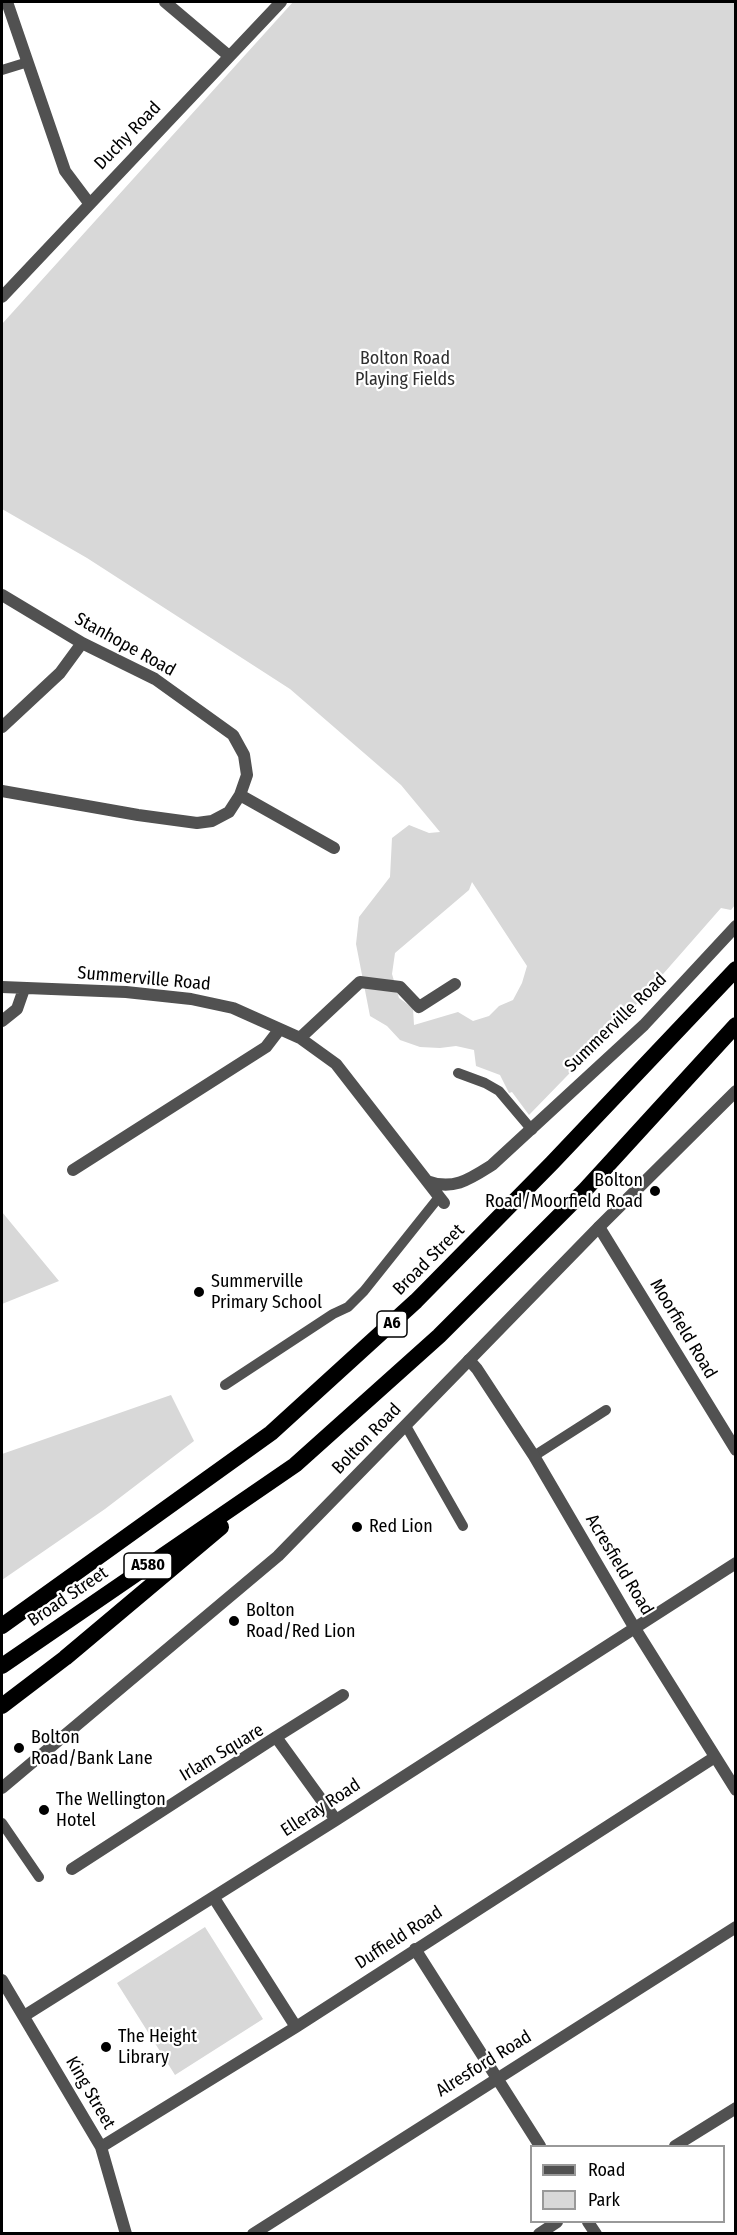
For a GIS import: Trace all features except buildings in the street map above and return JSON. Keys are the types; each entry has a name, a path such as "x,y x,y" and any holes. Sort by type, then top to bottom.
{"highway":[{"name":"Broad Street","path":"2,1626 272,1433 424,1293 552,1163 735,969"},
{"name":"Broad Street","path":"2,1666 295,1465 440,1336 585,1190 735,1025"},
{"name":"A6","path":"2,1706 65,1658 295,1465"}],"street":[{"path":"7,2 65,171 89,203"},
{"path":"165,2 229,56"},
{"name":"Duchy Road","path":"2,297 281,2"},
{"name":"Stanhope Road","path":"2,595 82,643 155,679 233,735 244,755 247,776 240,795"},
{"path":"2,726 60,673 82,643"},
{"path":"2,791 196,823 212,821 230,812 240,795 334,848"},
{"name":"Summerville Road","path":"426,1181 445,1186 458,1185 492,1165 644,1025 735,926"},
{"path":"300,1038 360,982 400,987 419,1007 455,984"},
{"name":"Summerville Road","path":"2,987 126,992 191,999 232,1008 300,1038 336,1064 442,1200"},
{"path":"2,1021 17,1009 24,989"},
{"path":"73,1170 266,1047 279,1030"},
{"name":"Bolton Road","path":"2,1788 278,1556 598,1227 735,1091"},
{"name":"Moorfield Road","path":"598,1227 735,1450"},
{"name":"Acresfield Road","path":"469,1360 534,1456 634,1627 735,1790"},
{"name":"Elleray Road","path":"24,2016 214,1898 735,1563"},
{"path":"276,1737 343,1695"},
{"name":"Irlam Square","path":"72,1869 276,1737 336,1820"},
{"name":"Duffield Road","path":"101,2147 296,2027 715,1757"},
{"path":"214,1898 296,2027"},
{"name":"Alresford Road","path":"253,2234 735,1927"},
{"path":"415,1949 539,2145"},
{"name":"King Street","path":"2,1980 101,2147 126,2234"},
{"path":"677,2145 735,2108"},
{"path":"538,2234 555,2223"}],"lane":[{"path":"2,70 28,62"},
{"path":"458,1073 499,1091 532,1130"},
{"path":"225,1385 333,1314 348,1307 442,1200"},
{"path":"534,1456 606,1410"},
{"path":"405,1426 464,1526"},
{"path":"2,1823 39,1877"}],"green space":[{"name":"Bolton Road Playing Fields","path":"293,2 735,2 735,905 731,910 721,908 635,1006 529,1115 512,1092 509,1093 500,1075 476,1066 474,1050 456,1046 420,1047 400,1040 387,1026 370,1016 356,944 359,917 390,877 392,838 409,825 429,833 440,832 401,785 290,689 87,558 2,509 2,324","holes":["472,882 527,966 522,983 513,1000 499,1006 489,1016 473,1021 458,1012 414,1025 413,1008 399,998 392,974 395,953 469,890"]},
{"path":"2,1212 59,1281 2,1304"},
{"path":"171,1395 194,1441 105,1509 2,1580 2,1454"},
{"path":"205,1927 263,2019 175,2075 117,1983"}],"place":[{"name":"Bolton Road/Moorfield Road","path":"655,1191"},
{"name":"Summerville Primary School","path":"199,1292"},
{"name":"Red Lion","path":"357,1527"},
{"name":"Bolton Road/Red Lion","path":"234,1621"},
{"name":"Bolton Road/Bank Lane","path":"19,1748"},
{"name":"The Wellington Hotel","path":"44,1810"},
{"name":"The Height Library","path":"106,2047"}]}
